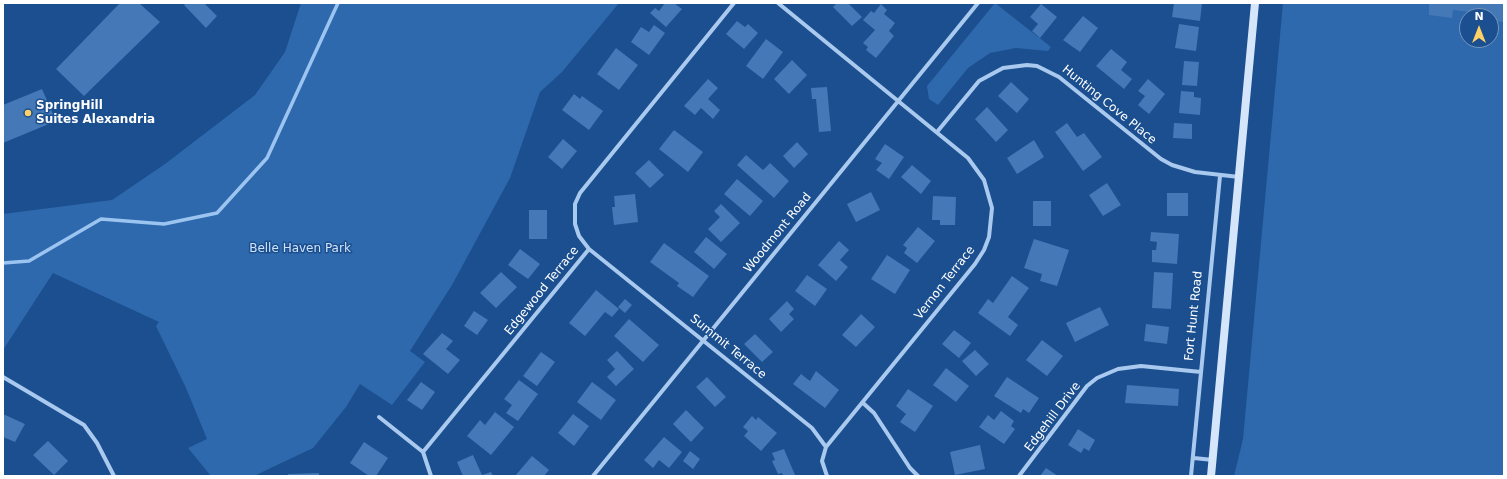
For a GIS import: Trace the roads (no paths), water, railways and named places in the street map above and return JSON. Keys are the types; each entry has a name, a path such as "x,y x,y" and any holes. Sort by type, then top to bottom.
{"main road":[{"path":"1211,476 1255,3"}],"street":[{"name":"Edgewood Terrace","path":"423,452 589,249 579,236 575,224 575,204 580,192 734,3"},
{"name":"Vernon Terrace","path":"778,3 899,100 968,158 984,180 989,193 992,208 992,222 989,237 984,250 975,264 826,447"},
{"name":"Woodmont Road","path":"593,476 978,3"},
{"name":"Hunting Cove Place","path":"937,132 972,88 992,73 1014,65 1037,66 1059,77 1161,159 1183,169 1220,176"},
{"path":"1220,176 1239,177"},
{"name":"Fort Hunt Road","path":"1191,476 1194,458 1220,176"},
{"name":"Summit Terrace","path":"589,249 812,428 826,447"},
{"name":"Edgehill Drive","path":"1019,476 1087,386 1097,378 1118,368 1134,366 1201,372"},
{"path":"3,377 84,425 97,443 114,476"},
{"path":"863,403 874,412 910,468 918,476"},
{"path":"379,417 423,452 431,476"},
{"path":"826,447 822,461 827,476"},
{"path":"1194,458 1213,460"}],"waterway":[{"path":"3,263 29,261 101,219 164,224 217,213 267,158 338,3"}],"place":[{"name":"SpringHill Suites Alexandria","path":"28,113"}],"park label":[{"name":"Belle Haven Park","path":"300,249"}]}
